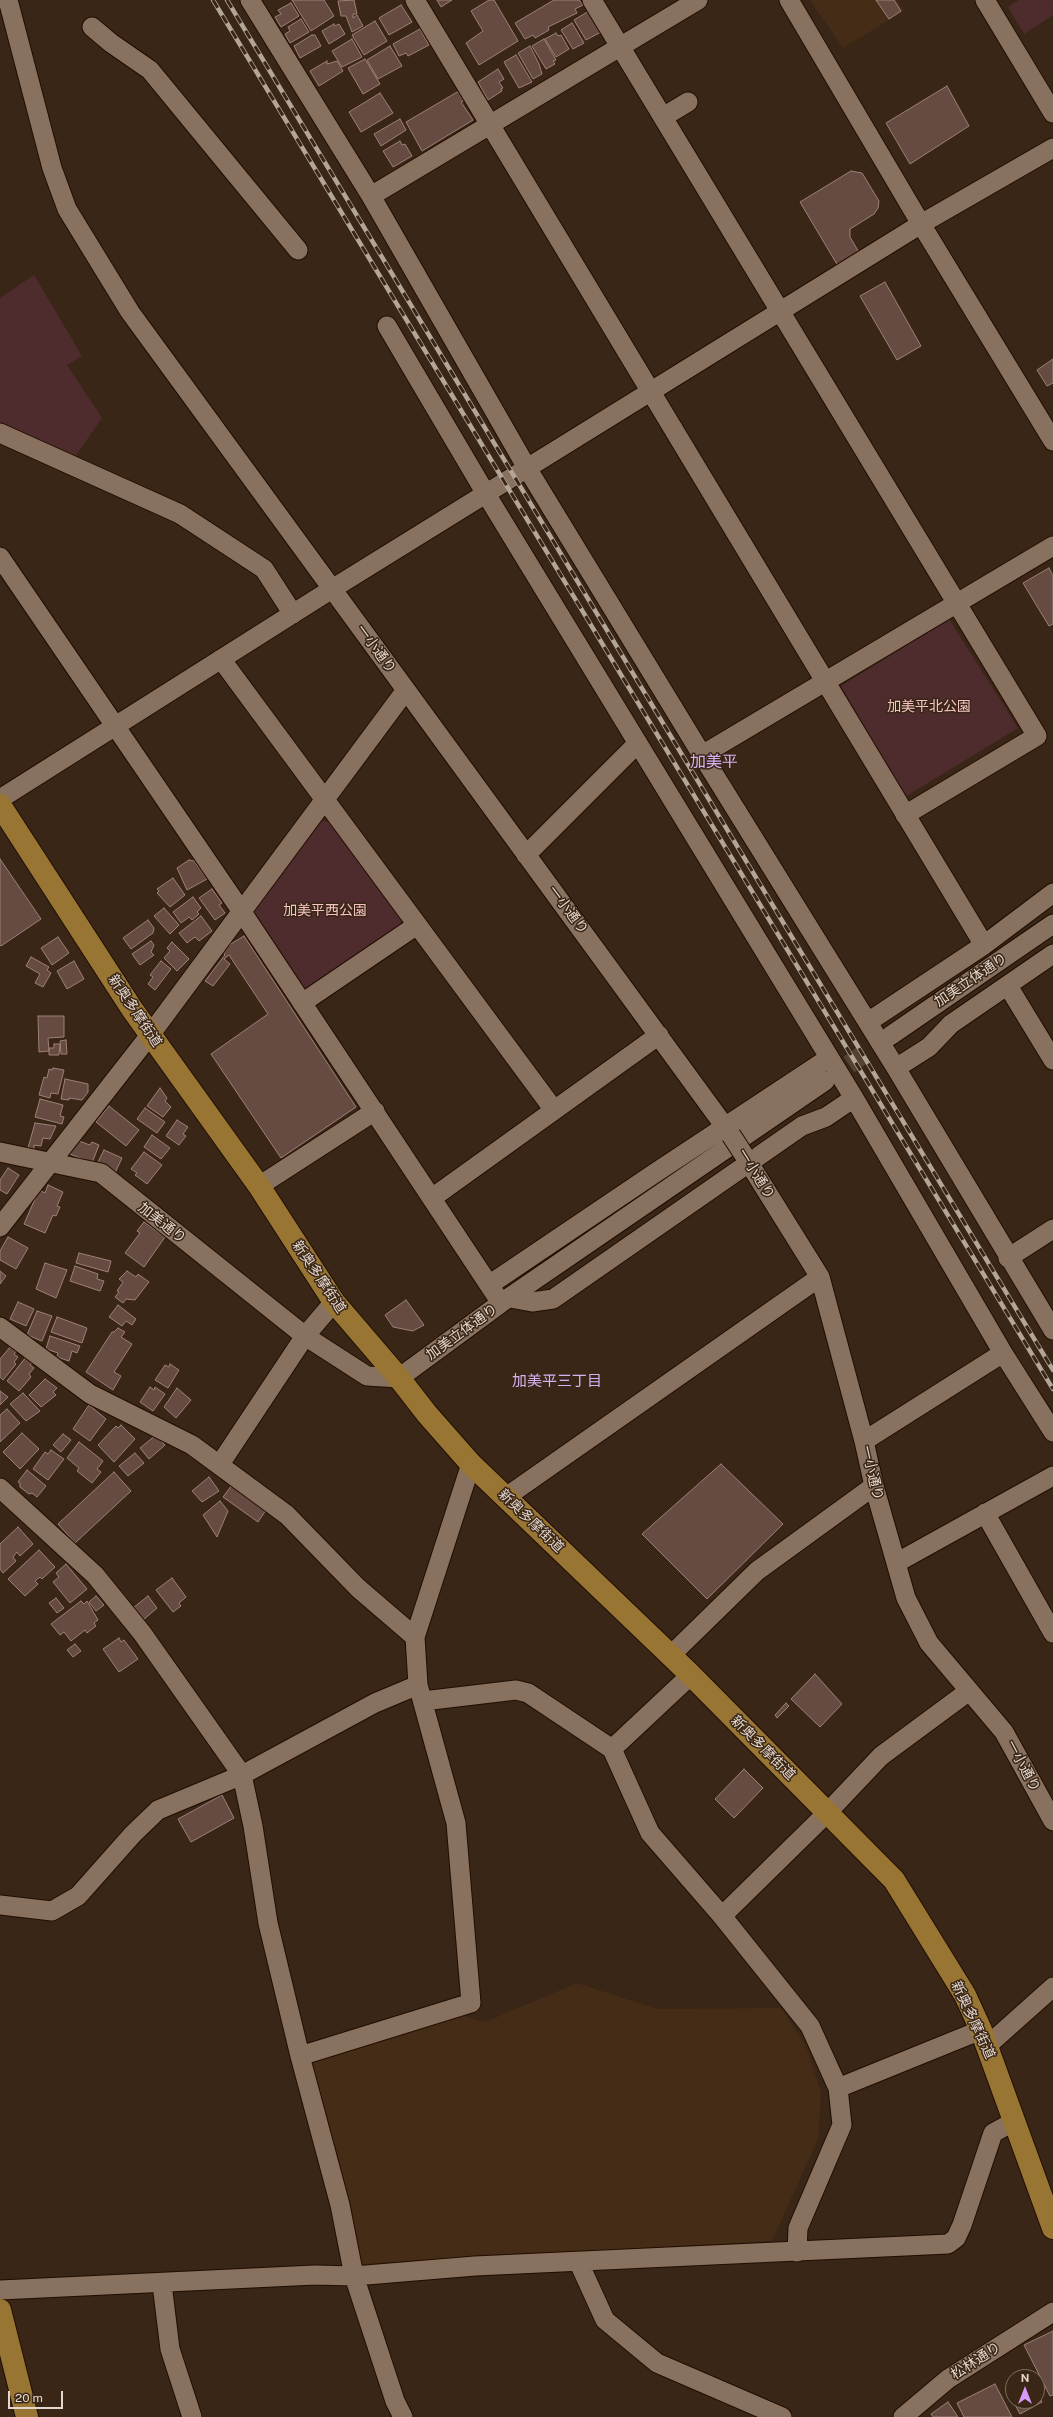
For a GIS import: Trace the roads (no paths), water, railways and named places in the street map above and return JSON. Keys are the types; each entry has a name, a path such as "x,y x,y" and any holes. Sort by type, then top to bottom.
{"main road":[{"name":"新奥多摩街道","path":"0,805 150,1035 259,1186 334,1302 399,1378 427,1414 471,1464 691,1675 894,1880 965,1995 984,2038 1053,2228"},
{"path":"0,2310 27,2417"}],"street":[{"name":"一小通り","path":"8,0 52,168 72,219 130,312 728,1131 820,1277 864,1441 874,1486 906,1598 929,1643 1004,1732 1053,1821"},
{"path":"250,0 371,196 527,468 702,755 868,1022 1008,1258 1053,1330"},
{"path":"415,0 984,945"},
{"path":"592,0 1037,736 905,816"},
{"path":"371,196 489,124 621,48 698,0"},
{"path":"789,0 921,224 1053,441"},
{"path":"984,0 1053,113"},
{"path":"92,27 111,43 150,70 298,250"},
{"path":"663,117 688,102"},
{"path":"0,799 332,589 780,311 921,224 1053,148"},
{"path":"387,326 486,494 854,1098 1004,1353 1053,1432"},
{"path":"0,433 180,514 264,568 293,614"},
{"path":"702,755 1053,546"},
{"path":"0,556 242,912 489,1285 512,1296 532,1302 553,1299 747,1159 802,1126 826,1117 854,1098"},
{"path":"221,659 554,1110"},
{"path":"0,1227 150,1035 406,690"},
{"path":"526,855 638,743"},
{"path":"868,1022 984,945 1053,893"},
{"name":"加美立体通り","path":"890,1036 1053,924"},
{"path":"302,1003 417,925"},
{"path":"896,1068 929,1047 951,1024 1053,954"},
{"path":"1008,986 1053,1060"},
{"path":"432,1198 659,1035"},
{"path":"489,1285 655,1173 728,1131 829,1058"},
{"name":"加美立体通り","path":"399,1378 512,1296 826,1081"},
{"path":"259,1186 374,1111"},
{"name":"加美通り","path":"0,1152 51,1161 101,1173 305,1336 367,1376 399,1378"},
{"path":"1008,1258 1053,1229"},
{"path":"506,1497 820,1277"},
{"path":"220,1464 305,1336 334,1302"},
{"path":"0,1327 90,1394 192,1444 220,1464 287,1515 358,1588 415,1637"},
{"path":"864,1441 1004,1353"},
{"path":"300,2056 471,2003 456,1823 420,1693 415,1637 471,1464"},
{"path":"896,1563 1053,1476"},
{"path":"670,1656 757,1571 874,1486"},
{"path":"0,1488 95,1575 142,1633 242,1775 253,1826 268,1923 300,2056 340,2205 354,2276 395,2401 403,2417"},
{"path":"985,1514 1053,1633"},
{"path":"612,1749 691,1675"},
{"path":"0,1905 52,1911 78,1896 133,1834 158,1810 242,1775 375,1703 420,1693 516,1690 528,1693 612,1749 650,1833 722,1916 810,2026 838,2088 842,2125 798,2228 797,2252"},
{"path":"722,1916 827,1813 881,1756 969,1692"},
{"path":"838,2088 984,2038 1053,1987"},
{"path":"0,2290 162,2284 315,2275 354,2276 475,2266 948,2244 956,2238 962,2225 993,2132 1015,2121"},
{"path":"579,2262 605,2320 657,2363 782,2417"},
{"path":"162,2284 170,2349 192,2417"},
{"name":"松林通り","path":"903,2417 948,2379 1053,2312"}],"tunnel":[{"path":"825,1081 890,1036"}],"railway":[{"path":"213,0 1053,1389"},
{"path":"227,0 1053,1370"}],"district":[{"name":"加美平","path":"714,762"},
{"name":"加美平三丁目","path":"557,1381"}],"park label":[{"name":"加美平北公園","path":"929,707"},
{"name":"加美平西公園","path":"325,911"}]}
